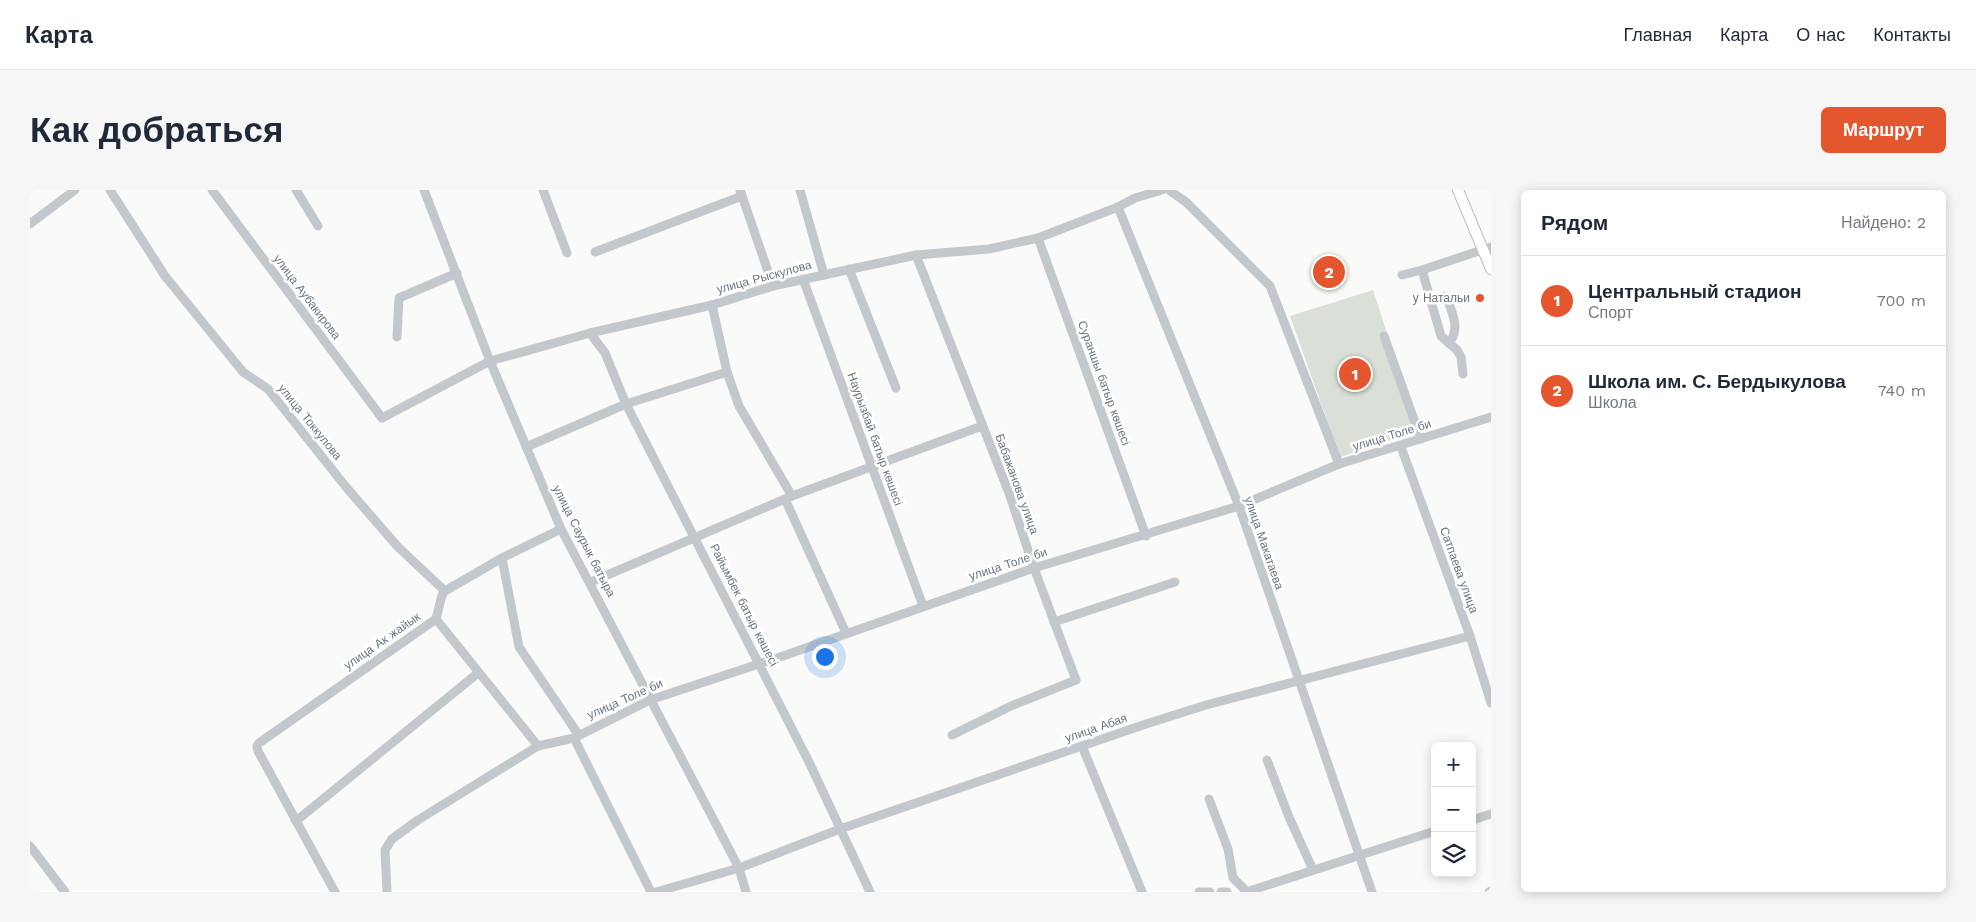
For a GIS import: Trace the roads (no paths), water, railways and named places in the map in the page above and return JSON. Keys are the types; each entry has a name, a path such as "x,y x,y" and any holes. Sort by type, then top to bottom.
{"main road":[{"path":"1458,190 1487,249 1491,269"}],"street":[{"path":"30,224 75,190"},
{"name":"улица Токкулова","path":"110,190 165,276 243,372 268,390 398,547 445,591"},
{"name":"улица Аубакирова","path":"212,190 382,418"},
{"path":"296,190 318,226"},
{"name":"улица Саурык батыра","path":"424,190 490,361 561,529 591,582 650,700 739,868 746,892"},
{"path":"543,190 567,253"},
{"path":"800,190 824,275"},
{"name":"улица Рыскулова","path":"382,418 490,361 590,333 712,305 773,286 803,279 916,255 989,249 1038,238 1118,207 1133,194 1162,190"},
{"path":"1169,190 1186,202 1270,286 1340,464"},
{"path":"595,252 741,193 773,286"},
{"name":"улица Макатаева","path":"1118,207 1239,506 1372,892"},
{"name":"Сураншы батыр көшесі","path":"1038,238 1146,536"},
{"path":"1402,275 1487,249"},
{"name":"Бабажанова улица","path":"916,255 1009,493 1034,568 1076,680 1011,706 952,735"},
{"path":"849,269 896,388"},
{"path":"1422,270 1441,336 1457,350 1461,357 1463,374"},
{"path":"397,338 399,298 457,273"},
{"name":"Наурызбай батыр көшесі","path":"803,279 923,606"},
{"path":"1430,300 1444,296 1447,298 1455,321 1456,332 1449,343"},
{"path":"712,305 727,372 739,406 788,497 846,633"},
{"name":"Райымбек батыр көшесі","path":"590,333 605,353 626,404 696,538 870,892"},
{"path":"1384,336 1420,440"},
{"path":"526,447 626,404 727,372"},
{"name":"улица Толе би","path":"387,892 385,850 392,839 418,820 538,746 576,736 650,700 1034,568 1146,536 1239,506 1340,464 1400,447 1491,417"},
{"path":"591,582 788,497 872,468 982,426"},
{"name":"Сатпаева улица","path":"1400,447 1470,636 1491,704"},
{"path":"445,591 502,558 561,529"},
{"path":"502,558 519,647 576,736 651,892"},
{"path":"1054,622 1175,582"},
{"name":"улица Ак жайык","path":"295,820 258,751 259,743 436,619 442,595 445,591"},
{"path":"436,619 538,746"},
{"name":"улица Абая","path":"656,892 739,868 840,829 1206,705 1470,636"},
{"path":"334,892 295,820 478,673"},
{"path":"1082,746 1142,892"},
{"path":"1267,760 1289,817 1313,870"},
{"path":"1210,799 1228,848 1233,878 1246,892 1431,833"},
{"path":"1476,819 1491,814"},
{"path":"30,846 65,892"},
{"path":"1199,892 1210,892"},
{"path":"1221,892 1227,892"}],"place":[{"name":"Школа им. С. Бердыкулова","path":"1329,272"},
{"name":"у Натальи","path":"1480,298"},
{"name":"Центральный стадион","path":"1355,374"}]}
